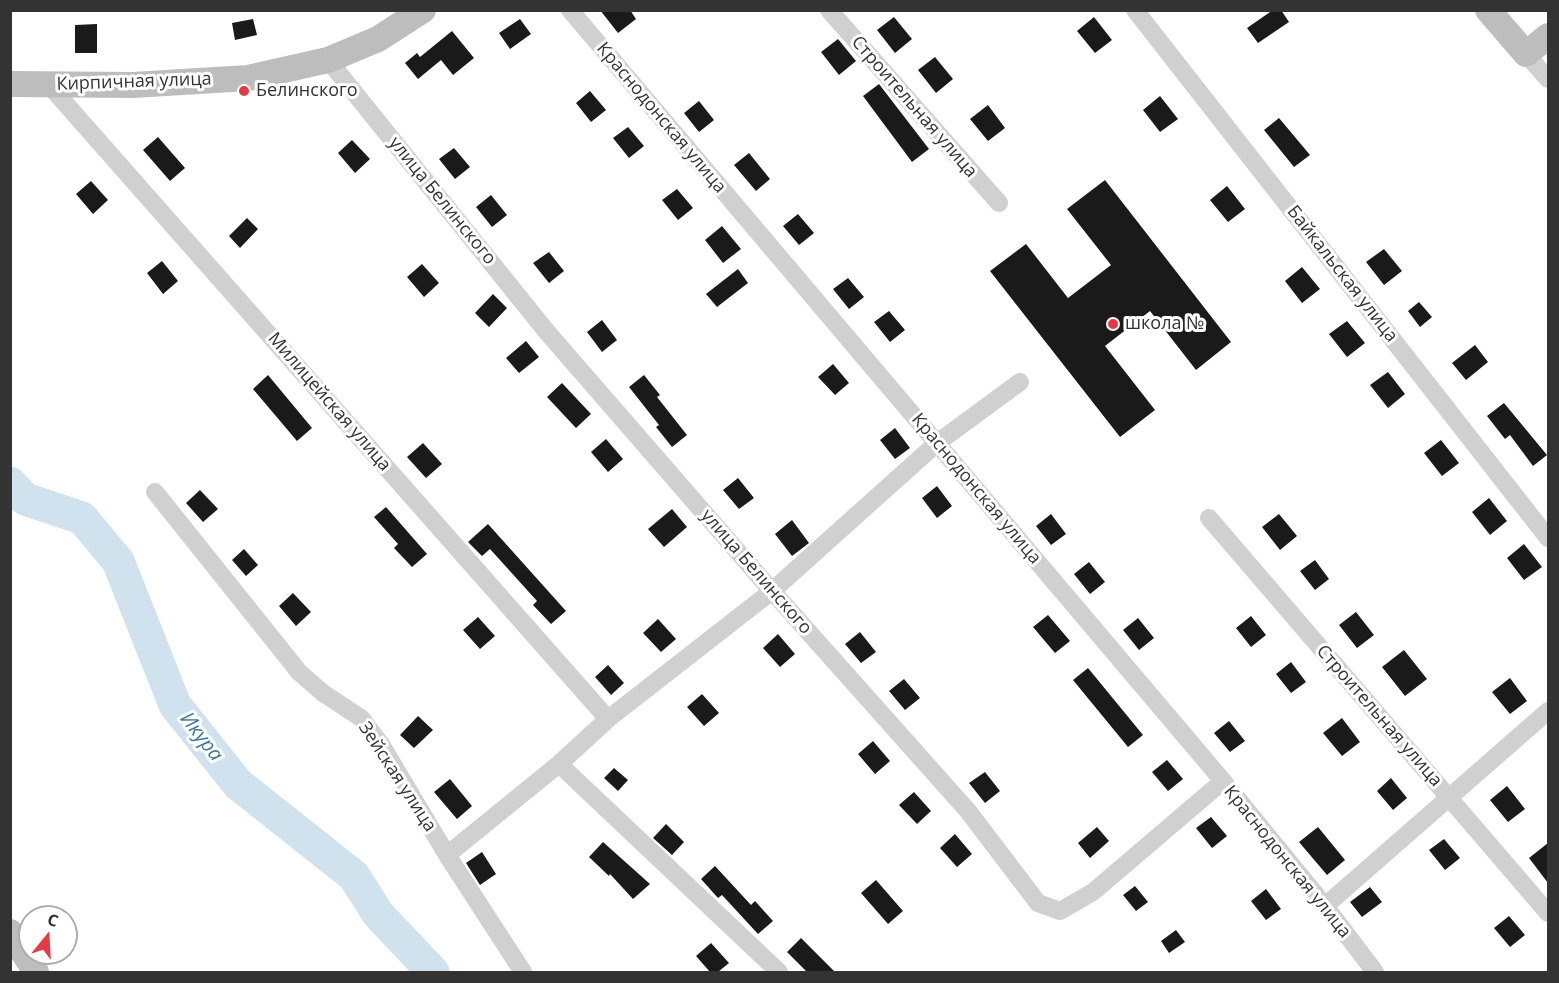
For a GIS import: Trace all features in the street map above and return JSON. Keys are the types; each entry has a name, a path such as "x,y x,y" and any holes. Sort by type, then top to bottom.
{"street":[{"name":"Кирпичная улица","path":"10,84 133,85 248,78 328,60 378,39 423,10"},
{"name":"Краснодонская улица","path":"570,10 1223,781 1325,906 1375,972"},
{"name":"Строительная улица","path":"830,10 999,203"},
{"name":"Байкальская улица","path":"1135,10 1548,538"},
{"path":"1488,10 1548,79"},
{"path":"1526,54 1548,36"},
{"name":"улица Белинского","path":"328,60 547,332 772,591 968,811 1038,903 1060,911 1093,892 1223,781"},
{"name":"Милицейская улица","path":"50,85 608,719"},
{"path":"447,855 559,764 608,719 772,591 937,444 1020,382"},
{"name":"Зейская улица","path":"155,492 299,672 323,693 361,718 382,746 447,855 523,972"},
{"name":"Строительная улица","path":"1209,518 1548,913"},
{"path":"1325,906 1548,711"},
{"path":"559,764 779,972"},
{"path":"10,932 36,972"}],"building":[{"path":"600,10 630,10 636,19 618,33"},
{"path":"1273,10 1281,10 1289,22 1258,43 1247,28"},
{"path":"894,17 912,39 895,53 877,30"},
{"path":"1094,17 1112,40 1095,53 1077,31"},
{"path":"253,19 257,35 235,40 232,23"},
{"path":"520,19 531,34 510,49 499,33"},
{"path":"97,24 97,53 75,53 75,25"},
{"path":"452,31 474,58 453,75 441,60 418,79 405,63 417,53 420,57"},
{"path":"838,39 856,61 839,75 821,52"},
{"path":"935,57 953,79 936,93 918,70"},
{"path":"879,84 929,149 912,162 863,96"},
{"path":"590,91 606,110 591,122 576,103"},
{"path":"1160,96 1178,119 1160,132 1143,110"},
{"path":"699,101 714,120 699,132 684,113"},
{"path":"988,105 1005,128 988,141 970,119"},
{"path":"1279,118 1310,155 1294,167 1264,130"},
{"path":"628,127 644,146 629,158 613,138"},
{"path":"158,137 185,168 170,181 143,150"},
{"path":"352,140 370,159 355,173 338,153"},
{"path":"454,148 470,167 455,179 439,159"},
{"path":"749,153 770,179 756,191 734,165"},
{"path":"1105,180 1231,342 1196,370 1150,311 1105,346 1155,410 1120,437 990,271 1026,244 1068,298 1111,265 1067,209"},
{"path":"91,181 108,200 93,214 76,194"},
{"path":"1227,186 1245,209 1228,222 1210,200"},
{"path":"677,189 693,208 678,220 662,200"},
{"path":"491,195 507,215 492,227 476,207"},
{"path":"798,214 814,233 799,245 783,226"},
{"path":"247,218 258,229 240,248 229,236"},
{"path":"722,226 741,249 723,263 705,240"},
{"path":"1384,249 1402,271 1384,285 1366,262"},
{"path":"549,252 564,271 549,283 533,263"},
{"path":"162,261 178,281 163,294 147,273"},
{"path":"422,264 439,283 424,297 407,277"},
{"path":"1302,267 1320,289 1302,303 1285,281"},
{"path":"738,269 748,283 717,307 706,294"},
{"path":"848,278 864,297 849,309 833,289"},
{"path":"493,294 507,308 489,327 475,313"},
{"path":"1419,302 1432,317 1420,327 1408,311"},
{"path":"889,311 905,330 890,342 874,322"},
{"path":"602,320 617,340 602,352 587,332"},
{"path":"1347,321 1365,343 1347,357 1329,334"},
{"path":"526,341 539,357 519,373 506,358"},
{"path":"1475,345 1488,362 1466,380 1452,363"},
{"path":"833,364 849,383 835,395 818,377"},
{"path":"1388,372 1405,394 1388,408 1370,385"},
{"path":"268,375 312,428 297,441 253,389"},
{"path":"644,375 660,395 657,397 687,435 672,447 656,427 659,425 629,387"},
{"path":"562,383 591,414 576,428 547,397"},
{"path":"1504,403 1547,455 1533,466 1510,435 1505,439 1487,416"},
{"path":"895,428 910,448 895,459 880,440"},
{"path":"606,439 623,459 608,472 591,452"},
{"path":"1441,440 1459,463 1442,476 1424,453"},
{"path":"423,443 442,464 426,478 407,457"},
{"path":"738,478 754,498 739,509 723,490"},
{"path":"937,486 952,506 937,518 922,498"},
{"path":"200,490 218,509 203,522 186,503"},
{"path":"1489,498 1507,521 1490,535 1472,512"},
{"path":"386,507 427,554 412,567 394,548 398,544 374,517"},
{"path":"672,509 687,527 664,547 648,529"},
{"path":"1051,514 1066,534 1051,545 1036,526"},
{"path":"1279,514 1297,536 1280,550 1262,527"},
{"path":"792,520 809,543 792,556 775,534"},
{"path":"488,524 566,611 551,624 533,605 537,601 490,549 482,556 468,542"},
{"path":"1524,544 1542,567 1524,580 1507,558"},
{"path":"244,549 258,565 246,576 232,560"},
{"path":"1315,560 1329,579 1315,590 1300,571"},
{"path":"1089,562 1105,582 1090,594 1074,574"},
{"path":"293,593 311,612 296,626 279,606"},
{"path":"1356,612 1374,635 1357,648 1339,625"},
{"path":"1048,615 1070,641 1055,653 1033,627"},
{"path":"1251,616 1266,635 1251,647 1236,628"},
{"path":"478,617 495,636 480,649 463,630"},
{"path":"1138,618 1154,638 1139,650 1123,630"},
{"path":"658,619 676,639 661,652 643,633"},
{"path":"860,632 876,652 861,663 845,644"},
{"path":"778,634 795,654 780,667 763,648"},
{"path":"1404,650 1427,679 1405,696 1382,667"},
{"path":"1291,662 1306,682 1291,693 1276,674"},
{"path":"608,665 624,683 611,695 595,677"},
{"path":"1088,668 1143,735 1128,747 1073,680"},
{"path":"1510,678 1527,701 1510,714 1492,692"},
{"path":"904,679 920,698 905,710 889,691"},
{"path":"702,694 719,713 704,726 687,707"},
{"path":"418,716 433,730 414,748 400,735"},
{"path":"1342,718 1360,742 1342,756 1323,733"},
{"path":"1229,721 1245,741 1230,752 1214,733"},
{"path":"873,741 890,761 875,774 858,754"},
{"path":"1167,760 1183,779 1168,791 1152,772"},
{"path":"614,768 628,780 618,791 604,778"},
{"path":"985,772 1000,791 985,803 969,783"},
{"path":"1391,778 1407,798 1393,810 1377,791"},
{"path":"450,779 472,806 457,819 434,792"},
{"path":"1507,786 1525,809 1508,822 1490,800"},
{"path":"914,792 931,811 917,824 899,805"},
{"path":"1211,817 1227,836 1212,848 1196,828"},
{"path":"666,824 684,842 672,855 653,838"},
{"path":"1097,827 1109,841 1090,858 1078,843"},
{"path":"1318,827 1345,860 1327,875 1299,842"},
{"path":"955,834 972,854 957,867 940,848"},
{"path":"1444,839 1460,858 1445,870 1429,850"},
{"path":"603,842 650,884 633,899 610,874 609,876 589,857"},
{"path":"1548,843 1548,883 1529,858"},
{"path":"482,852 496,874 480,885 466,863"},
{"path":"715,866 751,905 755,901 773,921 758,934 722,895 718,898 701,879"},
{"path":"876,880 903,911 888,924 861,893"},
{"path":"1135,886 1148,902 1136,911 1123,895"},
{"path":"1370,887 1382,902 1362,917 1350,902"},
{"path":"1266,889 1281,909 1266,920 1251,901"},
{"path":"1509,916 1525,935 1510,947 1494,928"},
{"path":"1176,930 1185,942 1169,953 1161,941"},
{"path":"801,938 835,972 807,972 787,952"},
{"path":"711,943 729,963 718,972 710,972 696,956"}],"waterway":[{"name":"Икура","path":"10,483 25,499 82,518 118,561 175,705 238,784 354,876 378,914 433,972"}],"place":[{"name":"Белинского","path":"244,91"},
{"name":"школа №","path":"1113,324"}]}
